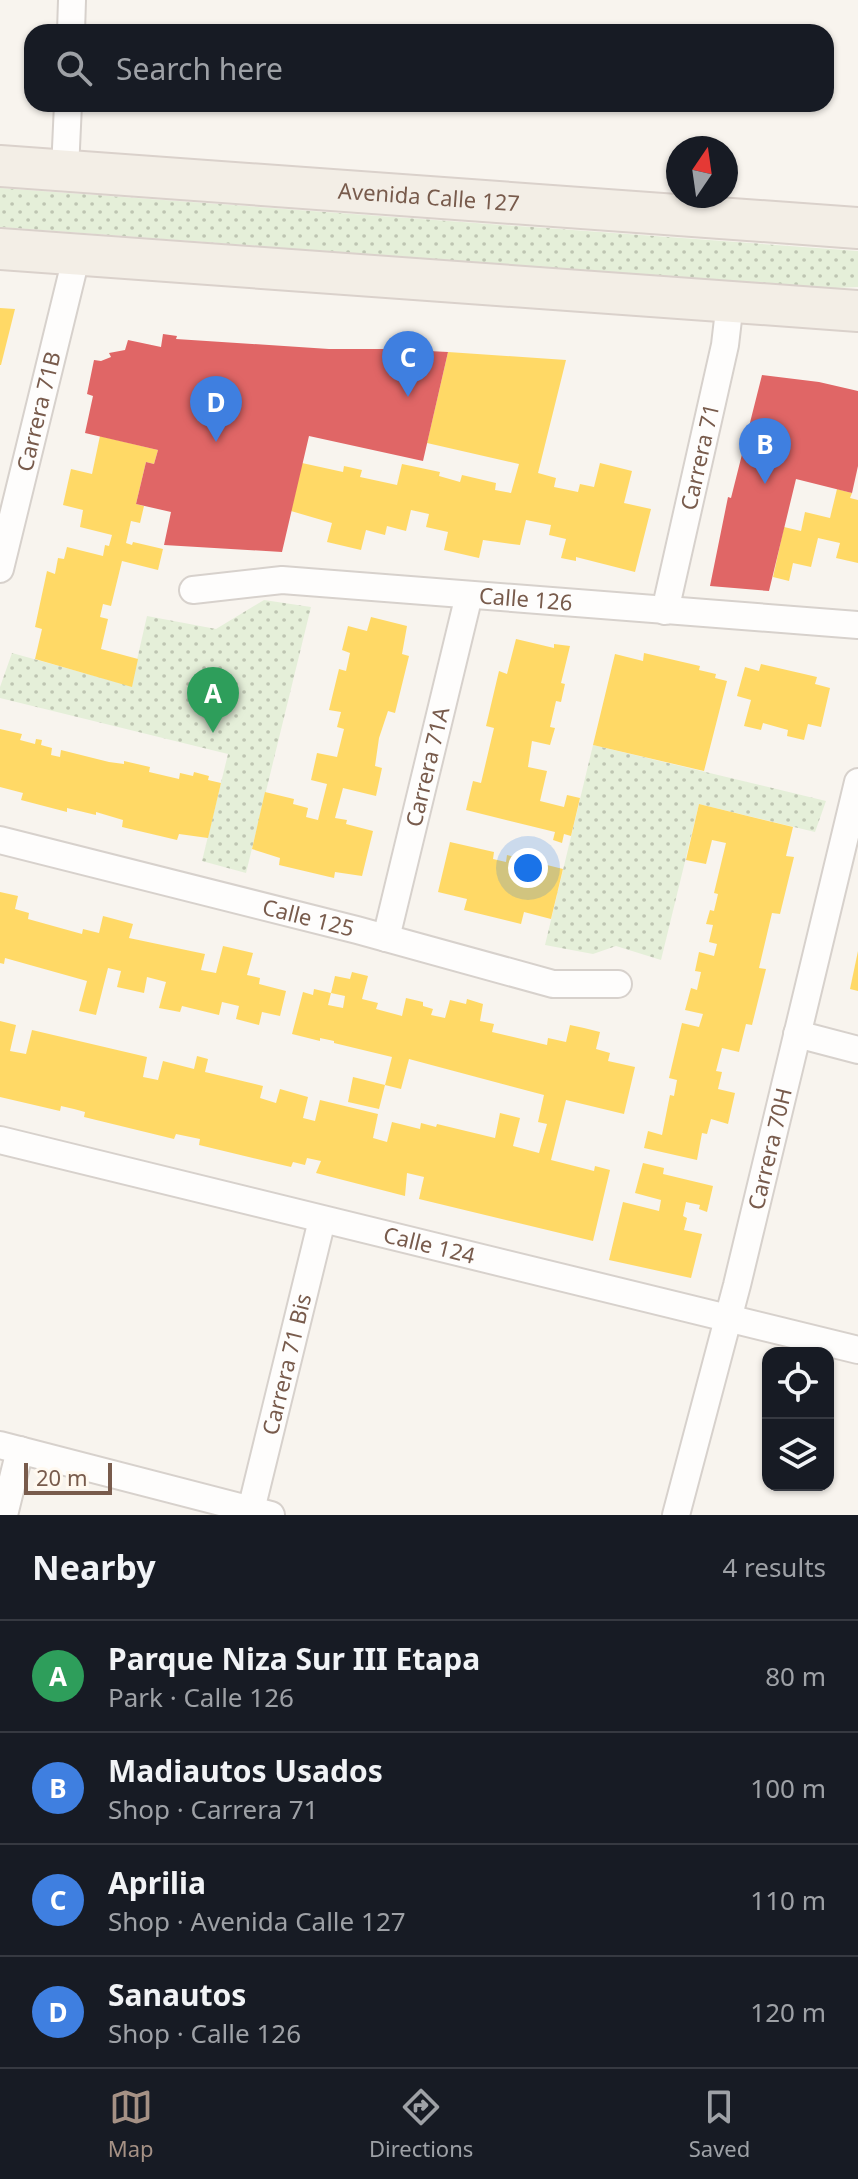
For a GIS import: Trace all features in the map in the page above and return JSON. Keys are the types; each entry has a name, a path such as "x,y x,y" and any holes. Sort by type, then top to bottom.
{"main road":[{"name":"Avenida Calle 127","path":"0,166 858,228"},
{"path":"0,249 858,311"}],"street":[{"path":"71,24 72,0"},
{"path":"65,170 68,112"},
{"name":"Carrera 71B","path":"0,569 77,254"},
{"name":"Carrera 71","path":"665,611 725,345 730,302"},
{"name":"Calle 126","path":"193,590 282,580 858,625"},
{"name":"Carrera 71A","path":"386,938 469,595"},
{"name":"Carrera 70H","path":"676,1515 858,782"},
{"name":"Calle 125","path":"0,840 386,938 553,984 618,984"},
{"path":"797,1034 858,1050"},
{"name":"Calle 124","path":"0,1140 858,1350"},
{"name":"Carrera 71 Bis","path":"261,1512 322,1220"},
{"path":"4,1515 10,1448 261,1512"}],"green space":[{"path":"0,188 858,251 858,287 812,289 0,227"},
{"path":"264,600 311,607 246,873 202,861 228,754 0,698 0,687 12,653 131,686 147,616 216,629"},
{"path":"593,745 826,801 815,832 699,804 661,960 616,946 593,954 545,945"}],"building: Homes":[{"path":"0,308 15,309 1,365 0,365"},
{"path":"448,352 566,360 538,473 556,478 554,487 578,492 580,484 594,487 600,463 632,471 624,503 651,509 635,572 576,557 576,561 561,558 566,539 549,535 551,525 526,520 520,545 483,540 479,558 444,550 448,532 426,527 429,514 411,510 406,531 387,526 385,535 366,530 361,550 327,542 332,523 291,511 302,463 343,472 344,466 362,470 360,477 397,485 402,464 440,472 439,476 460,482 462,475 496,483 495,490 511,493 519,464 427,443"},
{"path":"100,436 158,450 154,464 146,462 136,504 144,506 140,523 131,521 126,543 163,549 158,570 122,561 111,606 103,604 100,617 108,619 101,649 138,659 132,687 35,659 42,629 35,627 47,571 55,574 58,558 64,559 67,547 103,556 105,545 109,546 112,535 80,527 83,510 63,505 71,469 92,474"},
{"path":"837,489 852,493 850,498 858,500 858,563 836,558 840,543 818,538 811,567 793,563 789,581 773,577 784,527 801,531 805,512 830,518"},
{"path":"371,617 407,626 402,654 409,656 395,713 388,711 379,738 375,766 382,768 376,796 343,788 335,818 373,831 362,876 335,872 334,878 279,865 280,858 252,849 265,792 294,799 293,804 308,808 306,817 318,820 327,784 311,780 317,753 337,757 344,729 337,727 341,712 329,710 339,669 346,671 350,653 342,650 348,626 367,631"},
{"path":"516,639 554,648 554,644 570,646 561,683 565,684 561,702 556,701 550,727 555,728 550,745 532,741 528,767 547,771 540,801 564,807 567,795 580,798 571,836 564,834 562,843 553,840 555,832 466,810 473,781 481,783 494,728 486,726 499,671 507,674"},
{"path":"644,653 700,666 699,670 716,674 715,678 727,681 704,771 593,745 615,654 643,661"},
{"path":"761,664 817,677 815,684 830,688 821,727 808,724 804,740 787,736 788,730 763,723 761,730 744,726 751,700 737,696 745,667 759,671"},
{"path":"0,729 22,734 20,740 35,744 36,739 42,740 41,745 52,748 51,755 60,757 61,750 109,762 124,764 124,761 150,767 149,772 179,779 180,773 193,776 194,772 209,776 208,780 221,783 208,838 179,834 177,840 122,827 123,820 96,812 96,815 67,808 67,812 21,800 23,793 0,787"},
{"path":"699,804 793,827 786,856 794,857 780,914 772,913 759,968 766,969 752,1025 746,1024 739,1052 722,1048 716,1071 722,1072 718,1089 735,1093 728,1124 711,1119 707,1134 702,1133 697,1160 644,1148 648,1131 662,1135 670,1095 674,1096 677,1080 669,1078 682,1023 699,1027 703,1014 685,1010 691,988 697,990 701,972 695,971 699,952 714,956 717,944 709,942 713,925 706,924 710,910 714,911 718,894 714,893 726,843 712,840 706,864 686,860"},
{"path":"450,842 494,852 493,859 506,862 507,855 563,869 551,919 524,912 521,924 464,910 467,899 438,892"},
{"path":"0,892 18,896 15,909 29,913 28,919 82,934 83,929 99,933 103,916 133,924 129,938 205,954 201,970 216,973 223,946 253,953 247,975 260,978 259,984 286,991 280,1016 262,1012 259,1025 236,1019 239,1006 222,1002 219,1015 182,1006 180,1012 159,1008 166,982 147,977 144,993 117,987 121,971 108,968 96,1015 79,1011 87,981 5,958 4,964 0,963"},
{"path":"858,951 858,991 850,989"},
{"path":"352,972 368,976 362,999 378,1003 376,1009 402,1016 406,998 423,1002 423,1006 433,1009 431,1015 445,1018 450,1000 466,1004 467,999 483,1004 480,1021 494,1024 492,1032 547,1045 548,1038 566,1042 570,1025 600,1032 596,1049 610,1053 608,1061 635,1067 624,1114 566,1100 551,1160 594,1171 595,1166 610,1170 593,1241 419,1199 424,1177 407,1173 405,1196 316,1173 321,1161 307,1158 305,1165 293,1162 291,1167 199,1145 200,1139 176,1134 174,1139 84,1117 85,1112 74,1109 61,1106 60,1111 0,1097 0,1021 16,1025 10,1051 26,1054 32,1030 147,1057 143,1077 158,1080 163,1061 194,1069 197,1056 208,1059 205,1072 263,1086 260,1098 276,1103 280,1089 308,1097 303,1118 315,1121 320,1100 378,1114 373,1138 387,1142 392,1122 420,1129 421,1123 436,1127 437,1124 495,1138 500,1113 520,1118 513,1146 539,1153 547,1124 538,1122 544,1095 409,1059 401,1089 385,1085 392,1057 334,1041 292,1034 303,992 313,995 314,989 331,993 335,976 350,979","holes":["331,993 345,996 343,1008 328,1005"]},
{"path":"353,1077 385,1085 379,1109 348,1102"},
{"path":"643,1163 664,1168 663,1174 713,1186 707,1212 699,1209 700,1205 686,1202 684,1230 702,1234 691,1278 609,1260 623,1202 659,1211 661,1200 635,1193"}],"building: Shops":[{"path":"163,334 177,336 176,339 329,349 448,352 423,461 309,436 282,552 164,545 171,512 136,504 146,462 154,464 158,450 85,433 93,396 87,394 94,360 101,361 111,357 109,353 125,350 128,340 161,347"},
{"path":"762,375 819,382 858,391 858,466 852,493 796,479 769,591 710,586 728,497 731,498"}],"place":[{"name":"Aprilia","path":"408,397"},
{"name":"Sanautos","path":"216,442"},
{"name":"Madiautos Usados","path":"765,484"},
{"name":"Parque Niza Sur III Etapa","path":"213,733"}]}
